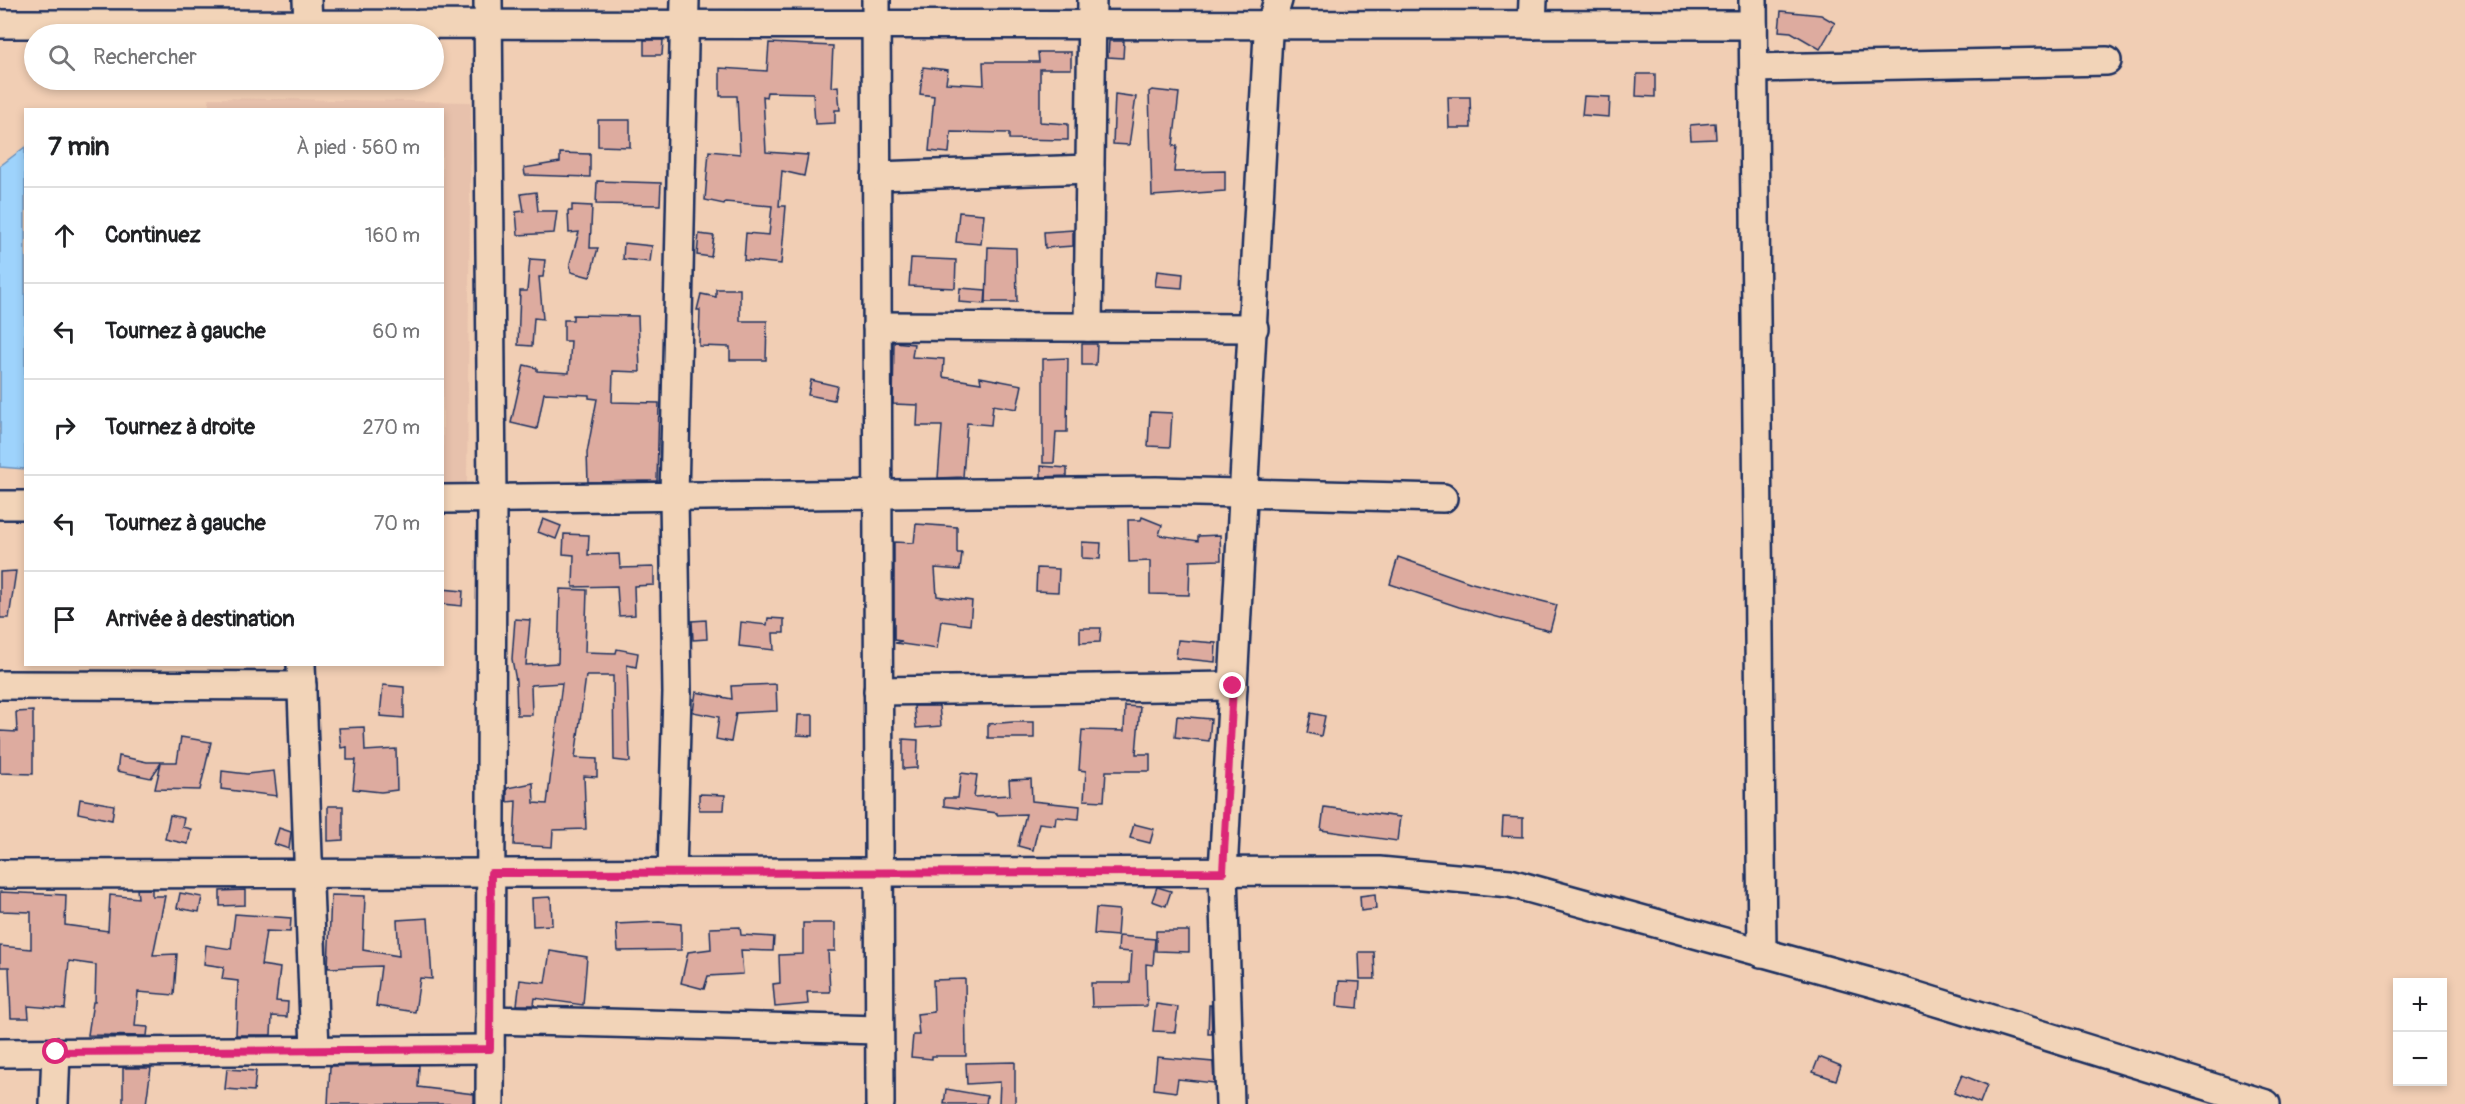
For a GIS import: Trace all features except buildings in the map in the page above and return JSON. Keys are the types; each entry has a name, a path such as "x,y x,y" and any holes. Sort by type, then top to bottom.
{"street":[{"path":"0,24 307,12 1753,13 1762,952"},
{"path":"488,12 492,499 490,1104"},
{"path":"672,873 677,693 674,497 685,12"},
{"path":"876,12 880,1104"},
{"path":"1088,327 1092,12"},
{"path":"1230,1104 1223,872 1268,34 1274,12"},
{"path":"1754,68 2107,62"},
{"path":"876,176 1090,169"},
{"path":"877,326 1254,328"},
{"path":"444,499 1156,491 1443,498"},
{"path":"0,505 24,505"},
{"path":"0,685 302,675 315,1050"},
{"path":"878,691 1233,686"},
{"path":"0,874 1378,871 1510,883 1891,988 2258,1102"},
{"path":"490,1020 879,1030"},
{"path":"0,1053 490,1049"},
{"path":"54,1104 56,1052"}],"shaded area":[{"path":"209,98 471,102 467,483 444,483 444,108 209,108"}],"water":[{"path":"24,148 24,469 0,467 0,166"}],"route":[{"path":"56,1052 490,1049 491,873 1223,872 1233,686"}]}
